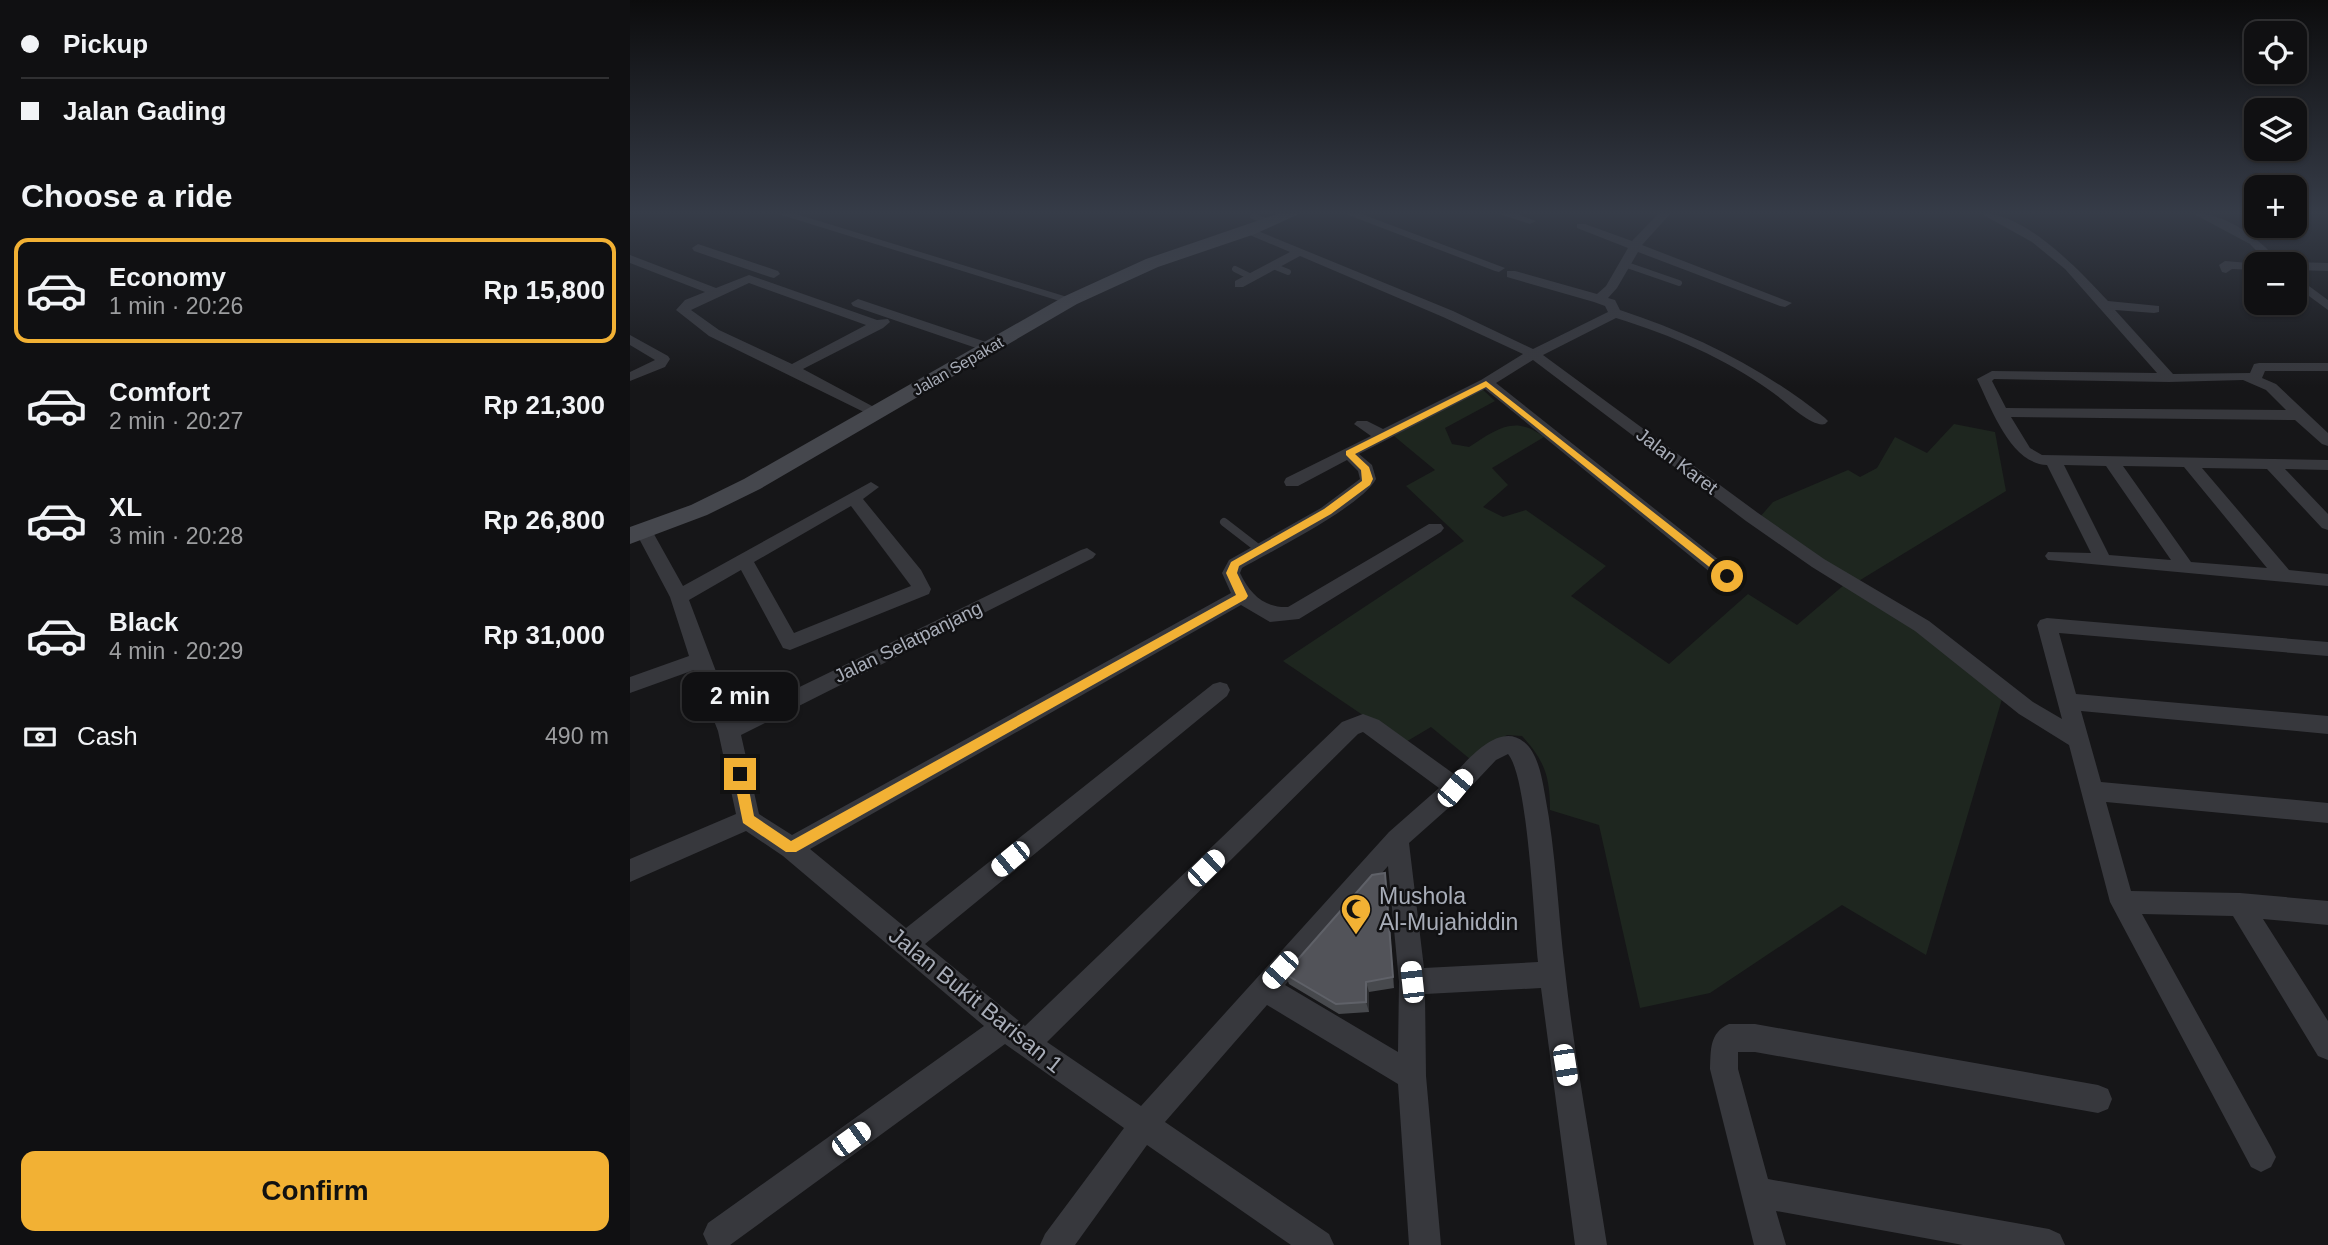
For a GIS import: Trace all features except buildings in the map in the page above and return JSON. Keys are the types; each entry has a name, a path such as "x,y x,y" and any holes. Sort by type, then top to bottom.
{"main road":[{"name":"Jalan Sepakat","path":"637,534 699,510 752,484 1071,300 1134,271"}],"street":[{"path":"662,271 716,292"},
{"path":"765,271 990,348"},
{"path":"975,271 1071,300"},
{"path":"1245,281 1263,271"},
{"name":"Jalan Karet","path":"1345,271 1437,309 1533,354 1752,517 1818,563 1922,626 2026,708 2078,740"},
{"path":"1505,271 1610,303 1615,313"},
{"path":"1599,299 1611,288 1621,271"},
{"path":"1699,271 1784,303"},
{"path":"2074,271 2169,378"},
{"path":"877,413 714,333 683,313 687,305 742,280 753,280 878,324"},
{"path":"2307,289 2328,306"},
{"path":"2105,305 2154,309"},
{"path":"1292,482 1486,383 1533,354 1615,313 1665,329 1699,344 1792,397 1821,421"},
{"path":"792,369 894,316"},
{"path":"630,339 662,355 663,359 660,364 630,377"},
{"path":"2255,378 2259,367 2328,367"},
{"path":"2328,441 2271,387 2245,376 1987,376 1984,379 1990,394 2027,454 2039,460 2328,465"},
{"path":"1486,383 1727,576"},
{"path":"2001,412 2299,415"},
{"path":"1362,424 1383,436"},
{"path":"1349,453 1366,469 1366,483 1327,512 1235,564 1231,570 1242,596 1270,615 1292,614 1435,528"},
{"path":"2053,460 2103,560"},
{"path":"2111,461 2185,567"},
{"path":"2188,462 2284,576"},
{"path":"2271,464 2328,524"},
{"path":"679,597 871,486"},
{"path":"745,561 790,643 922,589 915,575 853,497"},
{"path":"630,871 748,819 729,731 700,660 679,597 637,534"},
{"name":"Jalan Selatpanjang","path":"729,731 1087,554"},
{"path":"2054,556 2328,580"},
{"path":"791,848 1242,596"},
{"path":"2261,1157 2122,902 2047,625 2328,649"},
{"path":"630,685 700,660"},
{"path":"905,944 1220,690"},
{"path":"2067,702 2328,725"},
{"path":"719,1234 1016,1035 1350,728 1363,723 1371,726 1455,788"},
{"path":"1056,1245 1144,1125 1397,839 1455,788 1473,767 1503,746 1512,745 1524,757 1534,796 1552,974 1591,1245"},
{"path":"2092,791 2328,813"},
{"name":"Jalan Bukit Barisan 1","path":"748,819 791,848 1074,1080 1318,1245"},
{"path":"1397,839 1412,982 1412,1076 1425,1245"},
{"path":"2122,902 2240,905 2328,913"},
{"path":"2240,905 2328,1046"},
{"path":"1412,982 1552,974"},
{"path":"1264,988 1412,1076"},
{"path":"1770,1245 1724,1069 1724,1049 1729,1038 1755,1038 2098,1099"},
{"path":"1756,1192 2049,1245"}],"lane":[{"path":"1237,271 1245,281"},
{"path":"1644,271 1679,284"},
{"path":"1224,522 1259,549"}],"shaded area":[{"path":"1481,388 1495,401 1445,428 1452,444 1469,447 1497,430 1514,426 1523,426 1544,437 1492,468 1508,485 1483,507 1503,517 1526,510 1606,566 1571,596 1669,664 1748,594 1797,625 1844,585 1931,639 2002,699 1926,955 1842,905 1710,993 1640,1008 1599,825 1550,810 1545,770 1522,736 1507,735 1470,759 1431,727 1404,743 1283,661 1464,541 1406,486 1435,470 1394,436"},
{"path":"1954,424 1995,432 2006,491 1857,582 1759,518 1773,502 1848,470 1860,477 1877,468 1895,437 1927,453"}],"place":[{"name":"Mushola Al-Mujahiddin","path":"1356,936"}],"route":[{"path":"740,774 748,819 791,848 1242,596 1231,573 1235,564 1327,512 1366,483 1366,469 1349,453 1486,383 1727,576"}]}
